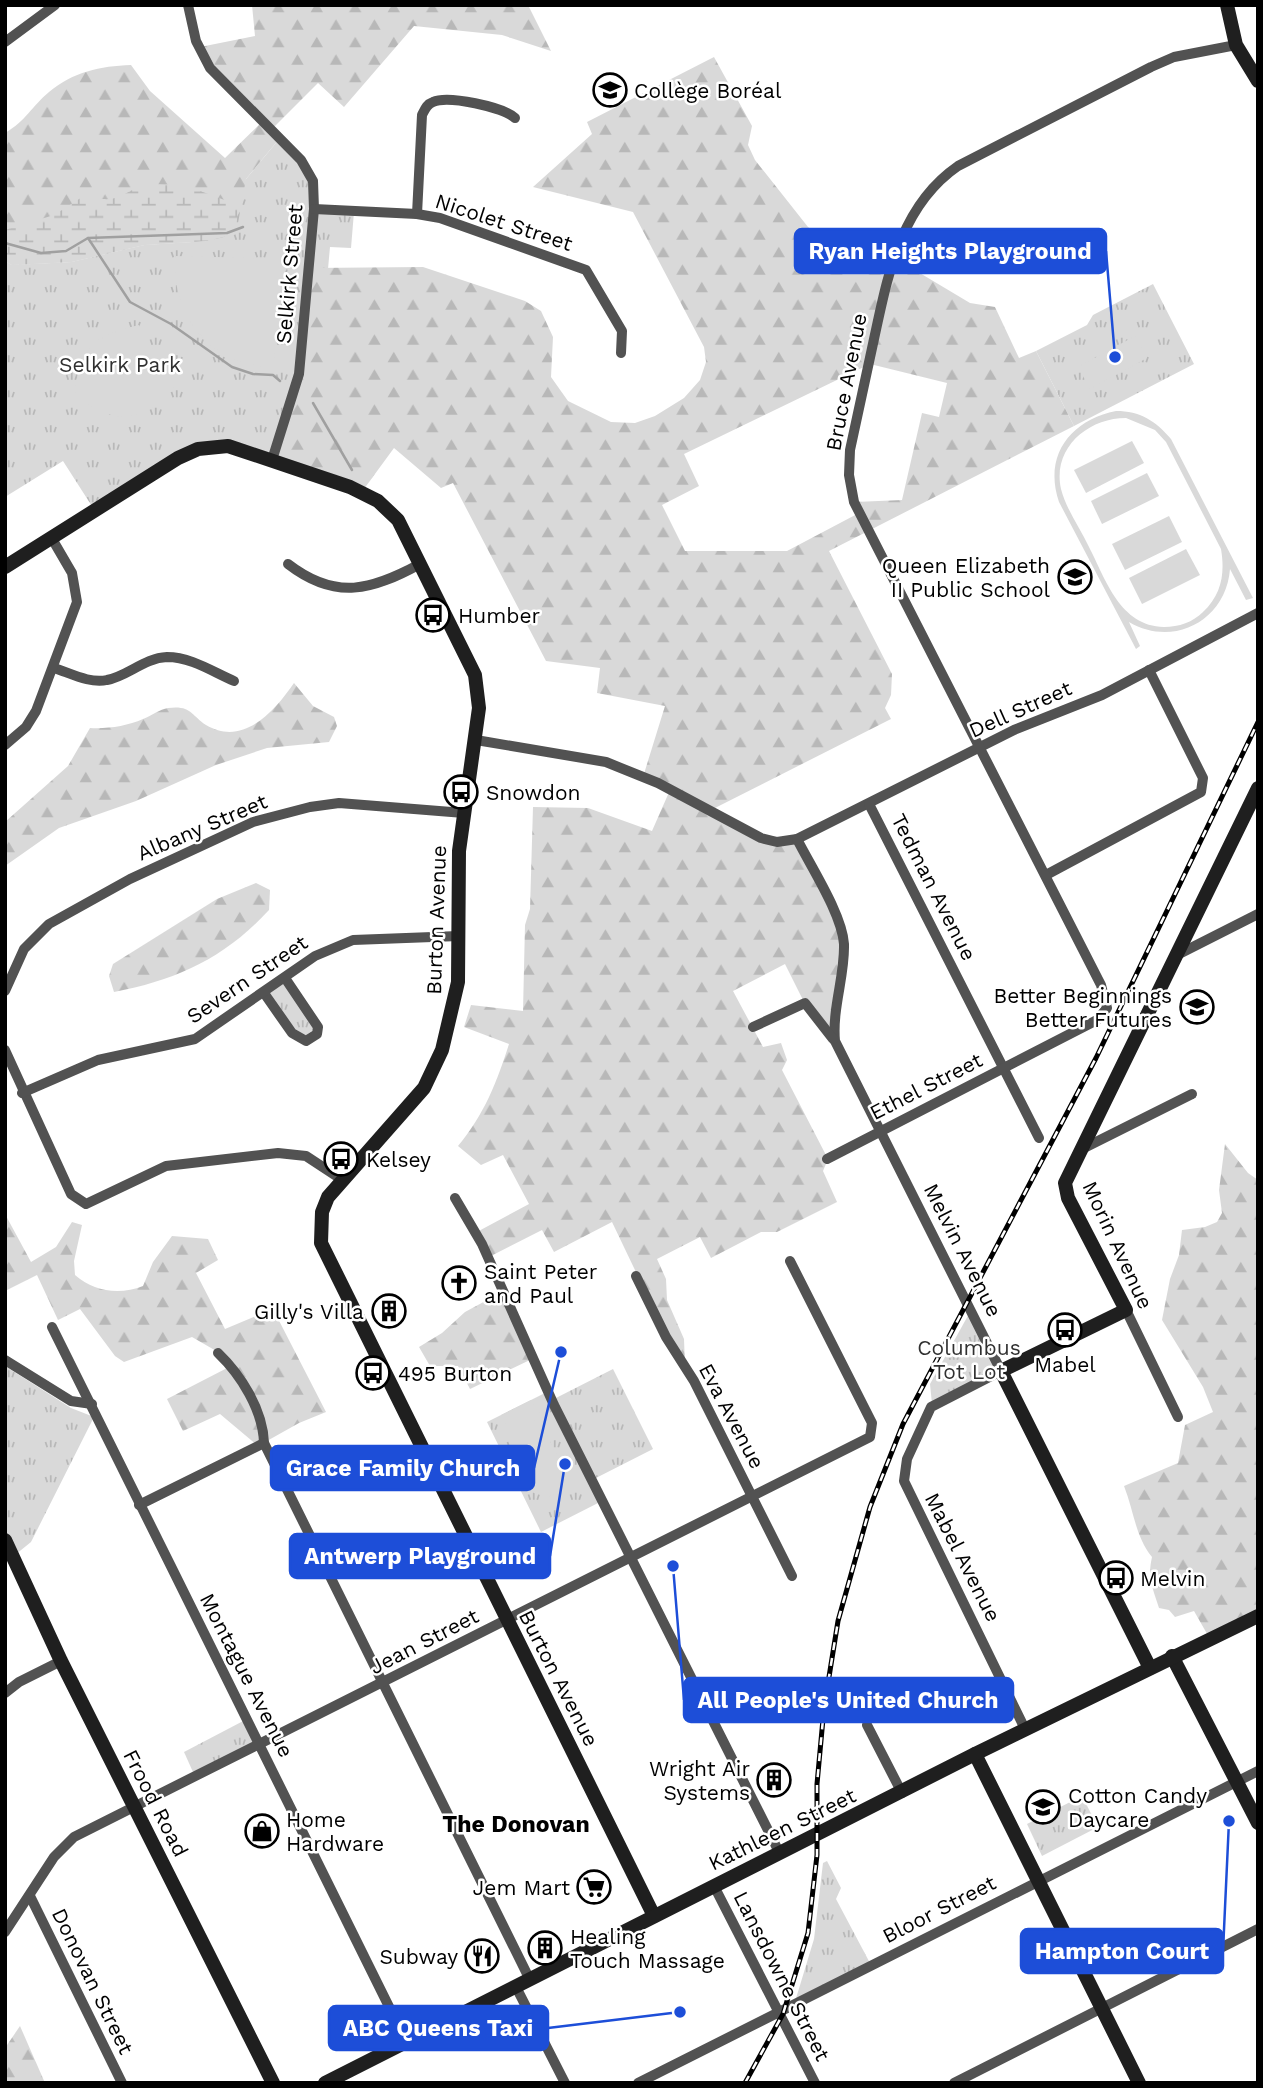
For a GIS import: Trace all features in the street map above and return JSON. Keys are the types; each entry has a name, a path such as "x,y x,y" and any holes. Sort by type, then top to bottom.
{"street":[{"path":"5,42 55,5"},
{"name":"Selkirk Street","path":"188,5 196,41 210,68 307,167 313,181 314,209 299,374 272,460"},
{"path":"1227,5 1236,45 1258,81"},
{"name":"Bruce Avenue","path":"1107,1001 1046,875 859,514 851,489 850,450 895,249 938,182 958,166 1151,67 1174,57 1236,45"},
{"path":"417,214 422,115 430,103 446,101 493,106 515,118"},
{"name":"Nicolet Street","path":"314,209 417,214 440,218 586,270 622,331 621,354"},
{"name":"Burton Avenue","path":"5,567 198,449 228,446 350,487 378,501 398,520 475,675 479,708 458,871 456,995 434,1070 424,1088 341,1179 328,1197 323,1212 321,1243 654,1916"},
{"path":"5,745 31,720 74,615 77,593 72,573 51,537"},
{"path":"288,564 307,576 360,589 384,582 420,564"},
{"name":"Dell Street","path":"797,839 1031,722 1102,695 1258,613"},
{"path":"54,668 81,678 106,681 151,660 170,657 194,662 234,681"},
{"path":"1046,875 1195,797 1204,783 1149,670"},
{"path":"476,740 606,762 658,783 761,838 777,842 797,839"},
{"name":"Morin Avenue","path":"1178,1417 1065,1190 1068,1175 1080,1150 1258,788"},
{"name":"Albany Street","path":"5,991 24,949 55,920 130,879 253,822 299,809 339,803 464,813"},
{"name":"Tedman Avenue","path":"870,804 1039,1138"},
{"name":"Melvin Avenue","path":"797,839 837,918 843,938 835,1002 835,1041 1150,1668"},
{"path":"1177,955 1258,914"},
{"name":"Severn Street","path":"22,1093 98,1060 195,1038 326,950 353,940 459,936"},
{"path":"264,993 296,1037 306,1041 311,1039 318,1027 285,978"},
{"name":"Ethel Street","path":"827,1159 1097,1020 1107,1008 1107,1001"},
{"path":"753,1027 805,1003 835,1041"},
{"path":"5,1050 22,1093 71,1194 80,1203 86,1203 166,1166 278,1153 306,1156 341,1179"},
{"path":"1080,1150 1192,1094"},
{"path":"456,1198 482,1244 554,1405 780,1854"},
{"name":"Jean Street","path":"5,1932 65,1844 864,1442 873,1431 867,1412 790,1261"},
{"name":"Eva Avenue","path":"636,1276 792,1576"},
{"name":"Mabel Avenue","path":"1026,1729 906,1489 907,1460 931,1407 938,1402 1126,1310"},
{"name":"Montague Avenue","path":"52,1327 406,2041"},
{"path":"218,1353 235,1372 255,1407 264,1430 264,1443 530,1980"},
{"path":"5,1360 71,1401 92,1404"},
{"path":"139,1505 264,1443"},
{"name":"Frood Road","path":"5,1540 61,1661 274,2083"},
{"name":"Kathleen Street","path":"325,2083 975,1754 1258,1616"},
{"path":"1172,1656 1258,1823"},
{"path":"8,1685 61,1661"},
{"path":"867,1726 902,1793"},
{"path":"975,1754 1139,2083"},
{"name":"Bloor Street","path":"638,2083 1258,1771"},
{"name":"Lansdowne Street","path":"715,1886 815,2083"},
{"name":"Donovan Street","path":"30,1896 122,2083"},
{"path":"954,2083 1258,1929"},
{"path":"516,1987 565,2083"}],"green space":[{"path":"252,5 528,5 551,51 502,35 414,26 344,107 318,83 272,129 280,138 246,179 236,234 207,241 144,245 71,262 12,265 5,261 5,133 18,124 43,97 68,79 98,69 131,65 150,91 225,158 263,121 211,67 200,47 255,36"},
{"path":"714,57 752,126 748,145 755,160 808,227 842,249 890,265 893,257 970,303 995,307 1019,358 1036,351 1074,426 829,551 892,674 891,695 885,708 891,719 709,811 745,832 797,840 842,938 834,1041 805,1004 785,964 733,991 763,1047 781,1043 787,1060 782,1070 828,1159 823,1171 837,1202 777,1232 761,1232 711,1258 700,1237 657,1259 666,1279 667,1300 684,1339 685,1366 667,1337 612,1222 554,1252 542,1230 487,1258 475,1233 529,1204 503,1155 481,1165 458,1146 489,1098 509,1044 464,1027 471,1005 523,1011 525,925 530,909 533,807 588,808 652,831 670,790 643,777 665,706 597,693 600,668 546,661 453,483 441,488 394,448 361,493 272,462 290,411 311,268 423,267 525,301 541,311 553,337 551,377 568,401 611,422 635,423 655,416 684,398 700,380 706,362 704,347 633,212 533,187 592,134 587,122","holes":["870,364 947,383 939,417 922,413 902,500 855,502 859,513 787,551 685,551 662,505 699,486 684,454"]},
{"name":"Selkirk Park","path":"280,138 302,160 315,209 354,212 351,248 330,247 328,269 311,268 300,374 272,462 245,452 198,449 95,511 63,461 5,497 5,261 12,265 71,262 144,245 207,241 246,179"},
{"path":"154,184 184,185 238,205 236,234 207,241 144,245 71,262 12,265 5,261 5,230 54,215 87,194 98,198 114,198"},
{"path":"176,256 280,259 285,265 273,367 251,365 232,358 214,348 199,334 180,299"},
{"path":"1153,284 1194,364 1074,426 1036,351 1087,325 1093,315"},
{"path":"139,325 174,387 163,399 139,414 114,416 101,412 75,394 80,365 85,354 100,339"},
{"path":"1135,336 1147,358 1090,389 1078,367"},
{"path":"1116,411 1140,415 1153,422 1171,439 1253,598 1246,600 1230,569 1219,603 1194,625 1163,632 1129,622 1140,646 1136,649 1059,502 1055,485 1058,455 1065,442 1086,422","holes":["1126,418 1155,430 1166,442 1221,549 1222,558 1221,583 1209,605 1199,616 1170,627 1149,625 1136,619 1116,599 1066,504 1061,489 1062,461 1076,438 1086,430 1112,419"]},
{"path":"1132,441 1144,463 1086,493 1074,470"},
{"path":"1147,473 1159,496 1102,524 1091,501"},
{"path":"1169,516 1182,542 1125,570 1112,544"},
{"path":"1186,549 1200,575 1142,604 1129,578"},
{"path":"294,683 313,706 334,717 337,726 329,742 267,748 216,765 136,801 59,828 5,866 5,822 68,766 90,728 124,725 176,707 190,712 206,725 220,731 233,732 245,729 267,715"},
{"path":"256,883 270,890 269,910 235,941 217,954 179,973 114,992 109,976 113,964 217,899"},
{"path":"285,980 317,1027 300,1040 265,994"},
{"path":"1225,1144 1248,1173 1258,1180 1258,1616 1210,1639 1194,1611 1175,1617 1169,1610 1159,1608 1150,1578 1152,1557 1138,1532 1124,1486 1178,1463 1185,1425 1213,1412 1203,1387 1162,1320 1170,1279 1179,1255 1182,1230 1205,1227 1217,1222 1222,1213 1219,1190"},
{"path":"5,1214 31,1262 56,1247 72,1222 82,1225 74,1261 75,1275 90,1285 116,1291 143,1286 153,1262 172,1236 208,1239 218,1260 196,1273 225,1329 273,1309 326,1412 299,1423 258,1446 220,1414 183,1431 167,1399 231,1366 218,1352 192,1337 124,1362 115,1356 80,1309 58,1320 37,1275 5,1291"},
{"path":"502,1292 532,1359 470,1389 458,1366 430,1366 419,1347 442,1333 465,1312"},
{"name":"Columbus Tot Lot","path":"970,1312 1000,1371 932,1404 930,1384"},
{"path":"5,1366 71,1408 94,1417 31,1542 10,1559 5,1549"},
{"path":"613,1369 653,1449 592,1480 602,1501 541,1532 487,1422 547,1392 552,1400"},
{"path":"531,1400 542,1417 533,1421 542,1424 568,1479 563,1489 548,1497 534,1493 509,1442 511,1432 501,1415"},
{"path":"247,1719 261,1747 193,1772 184,1752"},
{"path":"1082,1796 1098,1827 1042,1856 1027,1824"},
{"path":"827,1861 841,1888 836,1899 871,1965 794,2005 814,1939 823,1863"},
{"path":"20,2026 45,2083 5,2083 5,2048"}],"waterway":[{"path":"5,243 41,253 66,251 88,238 227,233 243,227"},
{"path":"88,238 130,302 171,324 232,367 253,374 273,375 280,381"},
{"path":"313,403 352,470"}],"railway":[{"path":"745,2083 783,2014 808,1933 817,1855 817,1784 824,1708 838,1621 870,1507 903,1424 1096,1058 1258,722"}],"place":[{"name":"Collège Boréal","path":"610,90"},
{"name":"Ryan Heights Playground","path":"1115,357"},
{"name":"Queen Elizabeth II Public School","path":"1075,577"},
{"name":"Humber","path":"433,615"},
{"name":"Snowdon","path":"461,792"},
{"name":"Better Beginnings Better Futures","path":"1197,1007"},
{"name":"Kelsey","path":"341,1159"},
{"name":"Saint Peter and Paul","path":"459,1283"},
{"name":"Gilly's Villa","path":"389,1311"},
{"name":"Mabel","path":"1065,1330"},
{"name":"Grace Family Church","path":"561,1352"},
{"name":"495 Burton","path":"373,1373"},
{"name":"Antwerp Playground","path":"565,1464"},
{"name":"All People's United Church","path":"673,1566"},
{"name":"Melvin","path":"1116,1578"},
{"name":"Wright Air Systems","path":"774,1780"},
{"name":"Cotton Candy Daycare","path":"1043,1807"},
{"name":"Hampton Court","path":"1229,1821"},
{"name":"Home Hardware","path":"262,1831"},
{"name":"Jem Mart","path":"594,1887"},
{"name":"Healing Touch Massage","path":"545,1948"},
{"name":"Subway","path":"482,1956"},
{"name":"ABC Queens Taxi","path":"680,2012"}],"district":[{"name":"The Donovan","path":"516,1824"}]}
